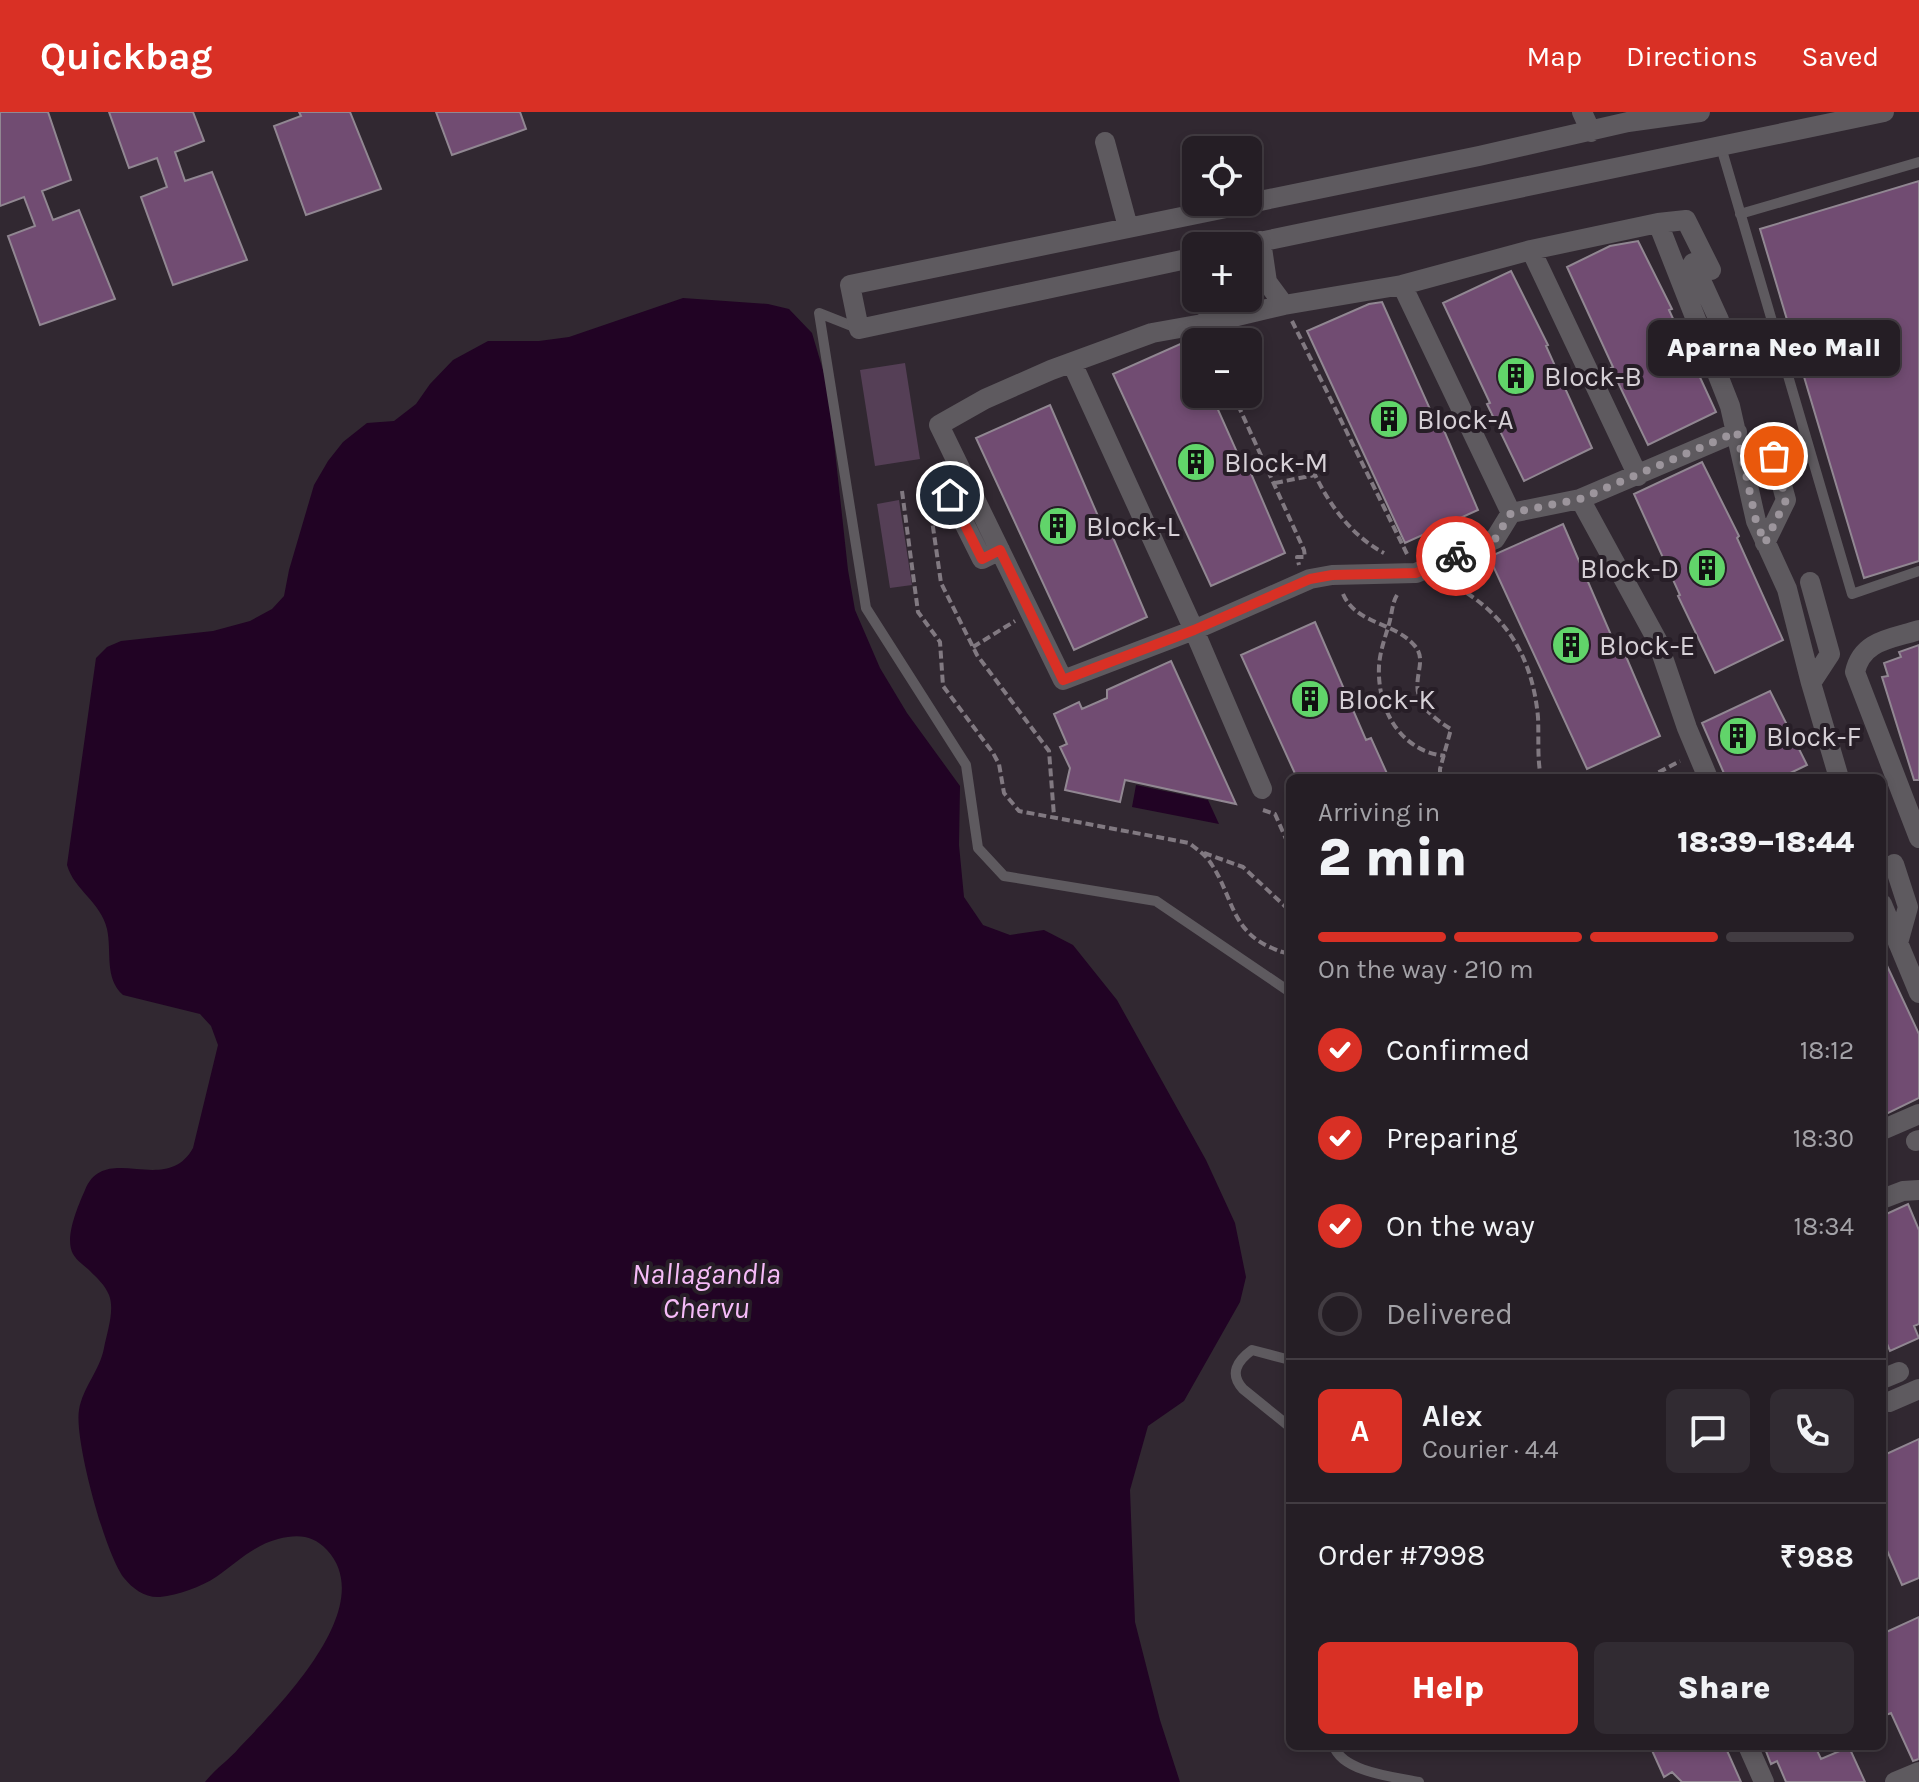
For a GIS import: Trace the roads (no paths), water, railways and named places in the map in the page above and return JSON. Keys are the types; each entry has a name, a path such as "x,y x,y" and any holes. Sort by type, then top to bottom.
{"street":[{"path":"1582,112 1591,132"},
{"path":"1182,260 859,329 850,285 1591,132 1626,117 1700,112"},
{"path":"1262,241 1884,112"},
{"path":"1105,142 1128,227"},
{"path":"1479,156 1485,193"},
{"path":"1707,346 1719,320 1686,220 1531,250 1402,285 1284,305 1152,333 985,399 939,425 1063,680 1194,630 1310,579 1332,575 1416,573 1495,539 1511,513 1580,499 1737,432"},
{"path":"1658,223 1730,406 1756,521 1787,589 1838,774"},
{"path":"1262,248 1267,282 1284,305"},
{"path":"1531,250 1638,476"},
{"path":"1402,285 1511,513"},
{"path":"1208,312 1208,323"},
{"path":"1072,363 1194,630 1262,789"},
{"path":"1765,543 1786,500 1774,456"},
{"path":"950,495 982,559 1000,550"},
{"path":"1580,499 1657,640 1706,774"},
{"path":"1810,582 1830,654 1811,683"},
{"path":"1919,630 1870,647 1858,657 1855,672 1919,838"},
{"path":"1894,864 1908,907 1898,943"},
{"path":"1886,914 1919,993"},
{"path":"1886,1128 1919,1114"},
{"path":"1886,1197 1903,1191 1919,1190"},
{"path":"1889,1402 1919,1389"},
{"path":"1750,1750 1764,1782"},
{"path":"1895,1782 1919,1772"}],"lane":[{"path":"1721,147 1852,594 1919,571"},
{"path":"1740,214 1919,162"},
{"path":"859,329 819,313 866,608 966,765 978,848 1004,876 1156,901 1286,989"},
{"path":"1286,1359 1252,1350 1237,1365 1235,1373 1236,1382 1243,1389 1286,1424"},
{"path":"1335,1750 1356,1768 1419,1782"}],"water":[{"name":"Nallagandla Chervu","path":"683,298 768,304 789,309 812,333 828,387 855,610 880,668 907,713 960,786 959,845 964,897 983,925 1010,935 1044,930 1073,945 1117,1000 1206,1160 1235,1223 1246,1277 1240,1302 1184,1401 1148,1426 1130,1490 1135,1622 1160,1720 1180,1782 205,1782 276,1708 317,1655 332,1627 341,1599 340,1573 322,1545 305,1537 292,1536 261,1546 196,1587 167,1596 149,1596 135,1589 124,1578 108,1546 86,1470 79,1410 102,1356 111,1301 103,1285 73,1254 70,1240 73,1222 94,1176 121,1168 168,1168 181,1162 193,1148 218,1045 211,1026 200,1014 123,995 117,988 111,973 104,920 75,882 67,865 96,658 107,647 121,641 213,631 250,621 272,609 284,596 314,485 328,461 343,442 367,423 394,421 416,404 453,360 488,341 539,341 569,337"},
{"path":"1136,785 1208,800 1219,824 1132,807"}],"place":[{"name":"Block-B","path":"1516,376"},
{"name":"Block-A","path":"1389,419"},
{"name":"Aparna Neo Mall","path":"1774,456"},
{"name":"Block-M","path":"1196,462"},
{"name":"Block-L","path":"1058,526"},
{"name":"Block-D","path":"1707,568"},
{"name":"Block-E","path":"1571,645"},
{"name":"Block-K","path":"1310,699"},
{"name":"Block-F","path":"1738,736"}]}
